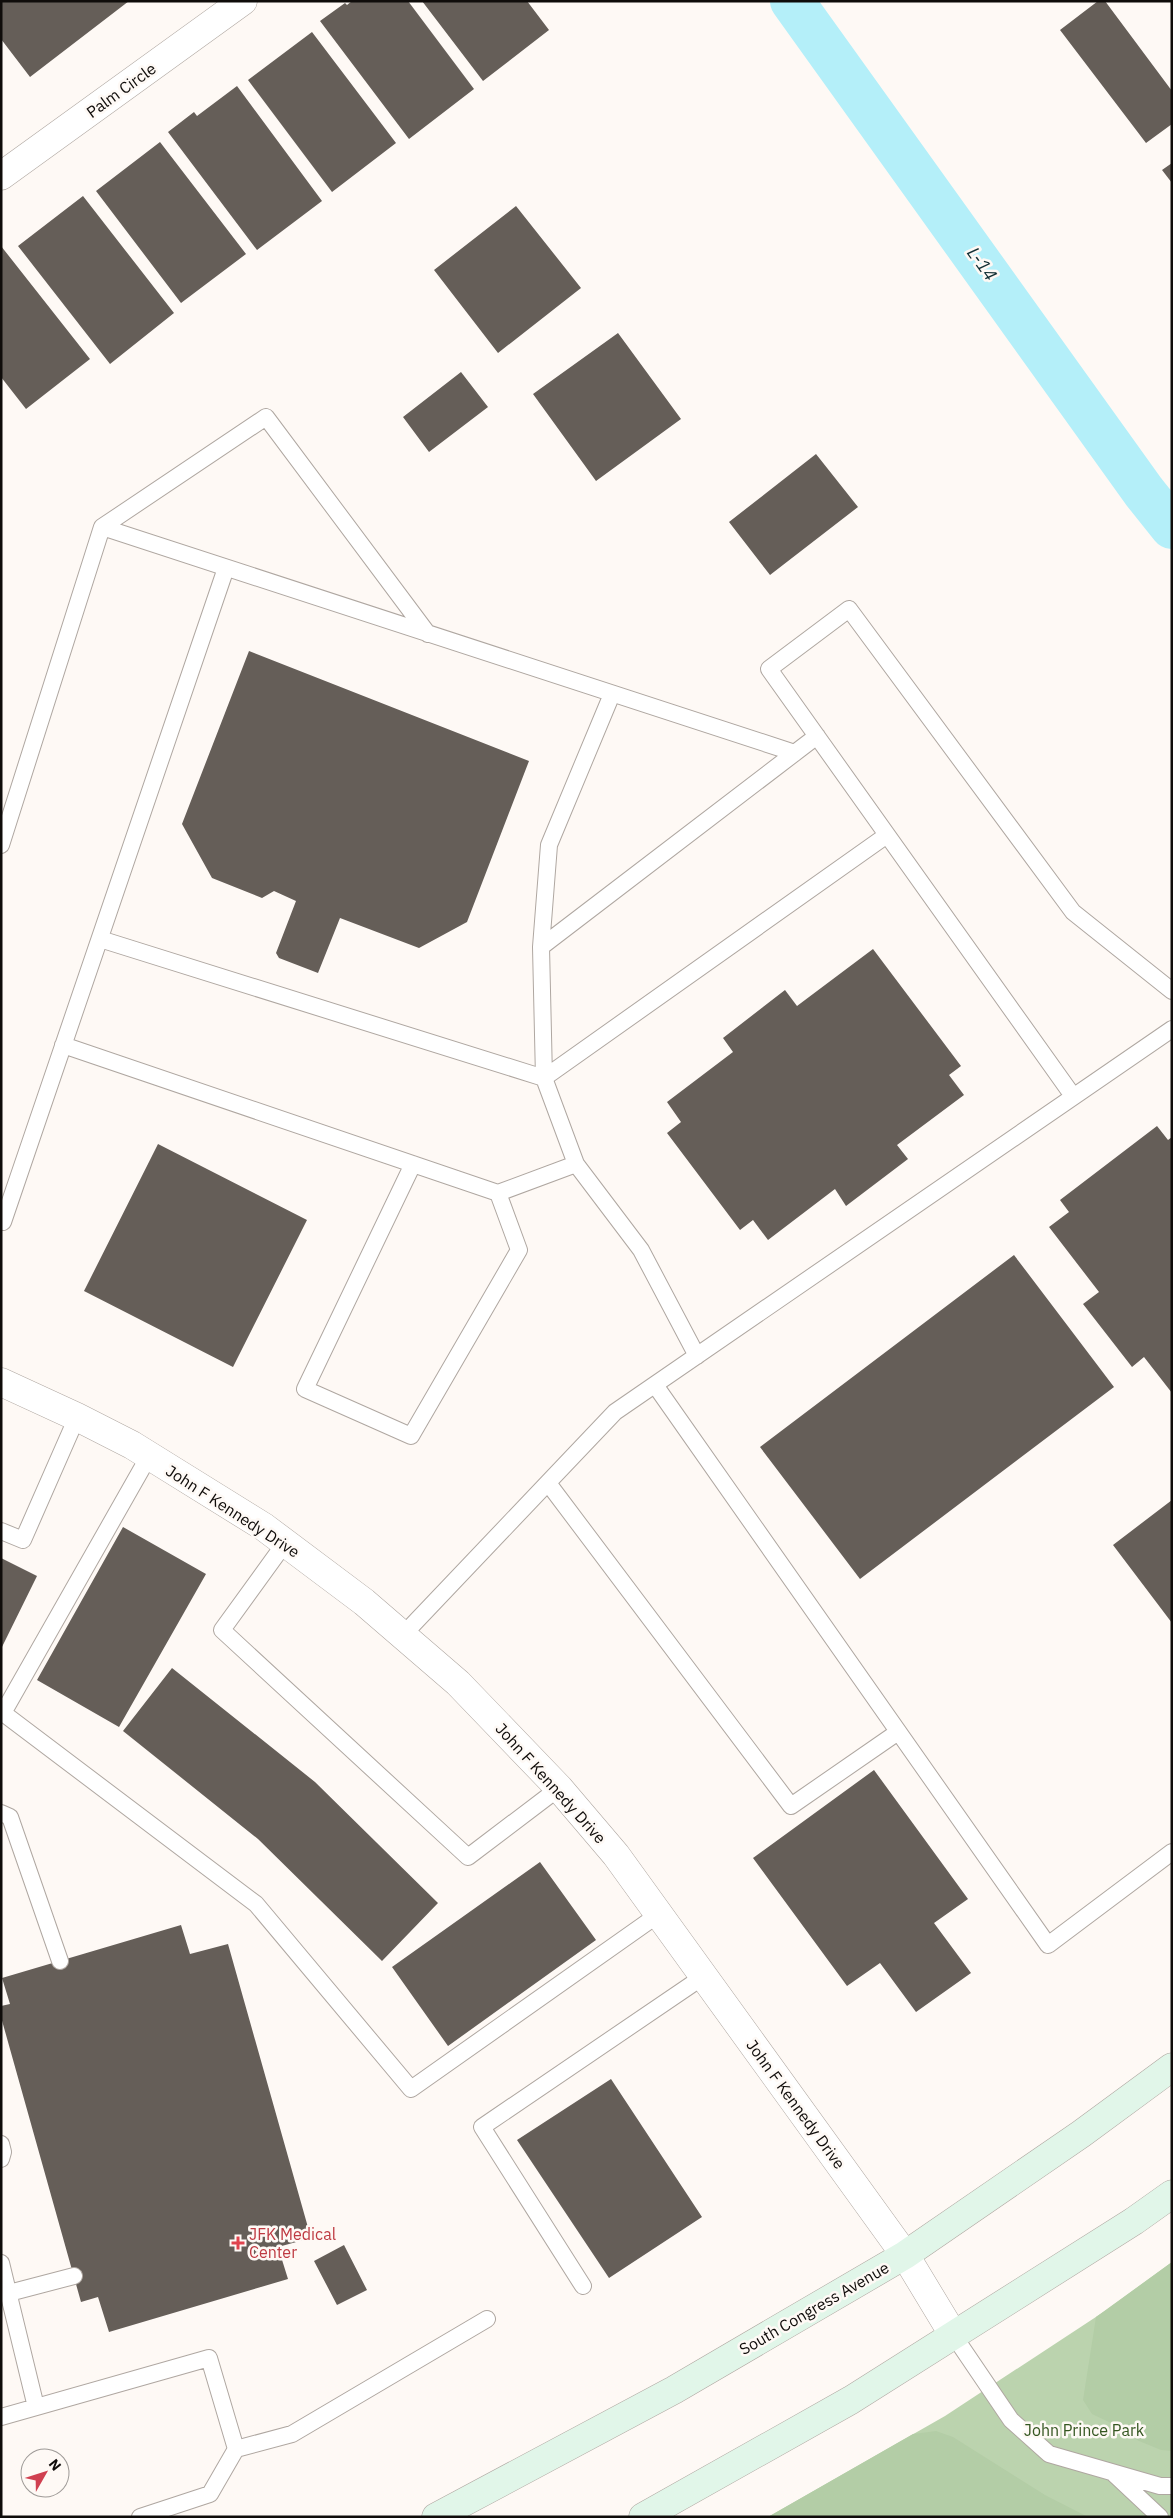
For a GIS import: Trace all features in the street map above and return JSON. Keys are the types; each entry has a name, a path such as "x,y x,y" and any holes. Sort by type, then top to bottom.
{"main road":[{"name":"South Congress Avenue","path":"436,2517 674,2390 905,2255 1081,2134 1172,2067"},
{"path":"643,2517 851,2400 1134,2221 1172,2194"}],"street":[{"name":"Palm Circle","path":"1,176 240,2"},
{"name":"John F Kennedy Drive","path":"1,1382 77,1417 150,1456 264,1527 364,1602 458,1683 559,1788 616,1855 905,2255 954,2336"}],"lane":[{"path":"1,845 102,527 266,417 428,634"},
{"path":"102,527 795,753"},
{"path":"2,1224 226,568"},
{"path":"1073,1096 769,669 849,609 1073,912 1172,991"},
{"path":"612,694 548,845 541,947 544,1078 576,1164 641,1250 697,1356"},
{"path":"541,947 817,736"},
{"path":"544,1078 886,835"},
{"path":"100,939 544,1078"},
{"path":"403,1635 615,1412 1172,1028"},
{"path":"63,1045 498,1193 576,1164"},
{"path":"413,1164 305,1390 412,1436 519,1250 498,1193"},
{"path":"655,1385 1048,1945 1172,1852"},
{"path":"1,1531 23,1540 77,1417"},
{"path":"150,1456 3,1714 256,1904 411,2089 659,1914"},
{"path":"548,1483 791,1806 898,1732"},
{"path":"285,1543 222,1630 468,1857 559,1788"},
{"path":"1,1813 10,1817 60,1961"},
{"path":"583,2286 482,2127 704,1976"},
{"path":"1,2144 4,2152 1,2159"},
{"path":"1,2262 36,2407"},
{"path":"9,2293 74,2276"},
{"path":"140,2517 210,2494 236,2449 292,2434 487,2319"},
{"path":"954,2336 1011,2420 1049,2454 1160,2486 1172,2486"},
{"path":"1,2417 209,2358 236,2449"},
{"path":"1111,2472 1160,2517"}],"green space":[{"name":"John Prince Park","path":"1172,2262 1172,2517 768,2517 945,2416 1105,2311"},
{"path":"1172,2262 1172,2451 1161,2450 1139,2441 1113,2424 1092,2414 1083,2400 1096,2317"},
{"path":"936,2431 953,2437 1045,2495 1088,2517 768,2517 913,2434"}],"building":[{"path":"1,1 129,1 30,77 1,39"},
{"path":"352,1 408,1 474,89 409,139 320,21 345,3 347,5"},
{"path":"422,1 527,1 549,30 483,81"},
{"path":"1098,1 1105,1 1172,91 1172,124 1146,143 1060,30"},
{"path":"312,32 396,143 332,192 248,80"},
{"path":"237,86 322,201 257,250 168,132 194,112 197,116"},
{"path":"160,142 246,254 181,303 96,191"},
{"path":"1172,163 1172,183 1162,170"},
{"path":"83,196 174,313 110,364 18,246"},
{"path":"516,206 581,288 498,353 434,270"},
{"path":"1,246 90,359 26,409 1,377"},
{"path":"618,333 681,419 596,481 533,394"},
{"path":"461,372 488,407 429,452 403,417"},
{"path":"816,454 858,507 770,575 729,522"},
{"path":"249,651 529,761 467,922 419,948 340,918 318,973 279,958 276,953 296,901 274,891 262,898 212,878 182,824"},
{"path":"873,949 961,1066 949,1075 964,1095 897,1145 908,1159 846,1206 835,1189 768,1240 753,1220 740,1230 667,1133 681,1122 667,1102 733,1052 723,1038 785,990 797,1006"},
{"path":"1157,1126 1168,1140 1172,1137 1172,1393 1144,1357 1132,1367 1083,1304 1099,1292 1049,1227 1069,1212 1060,1200"},
{"path":"158,1144 307,1220 233,1367 84,1291"},
{"path":"1014,1255 1114,1387 860,1579 760,1447"},
{"path":"1172,1500 1172,1623 1113,1545"},
{"path":"123,1527 206,1574 119,1727 37,1680"},
{"path":"1,1558 37,1576 1,1649"},
{"path":"172,1668 315,1782 438,1903 382,1961 258,1839 123,1731"},
{"path":"874,1770 968,1899 934,1923 971,1973 916,2012 880,1963 847,1986 753,1858"},
{"path":"540,1862 596,1940 448,2046 392,1967"},
{"path":"181,1925 190,1954 228,1944 311,2238 278,2247 288,2279 109,2332 98,2297 81,2302 1,2017 1,2006 10,2004 2,1978"},
{"path":"611,2079 702,2217 609,2278 517,2140"},
{"path":"344,2245 367,2290 337,2305 314,2261"}],"waterway":[{"name":"L-14","path":"792,1 1144,492 1172,527"}],"place":[{"name":"JFK Medical Center","path":"238,2243"}]}
